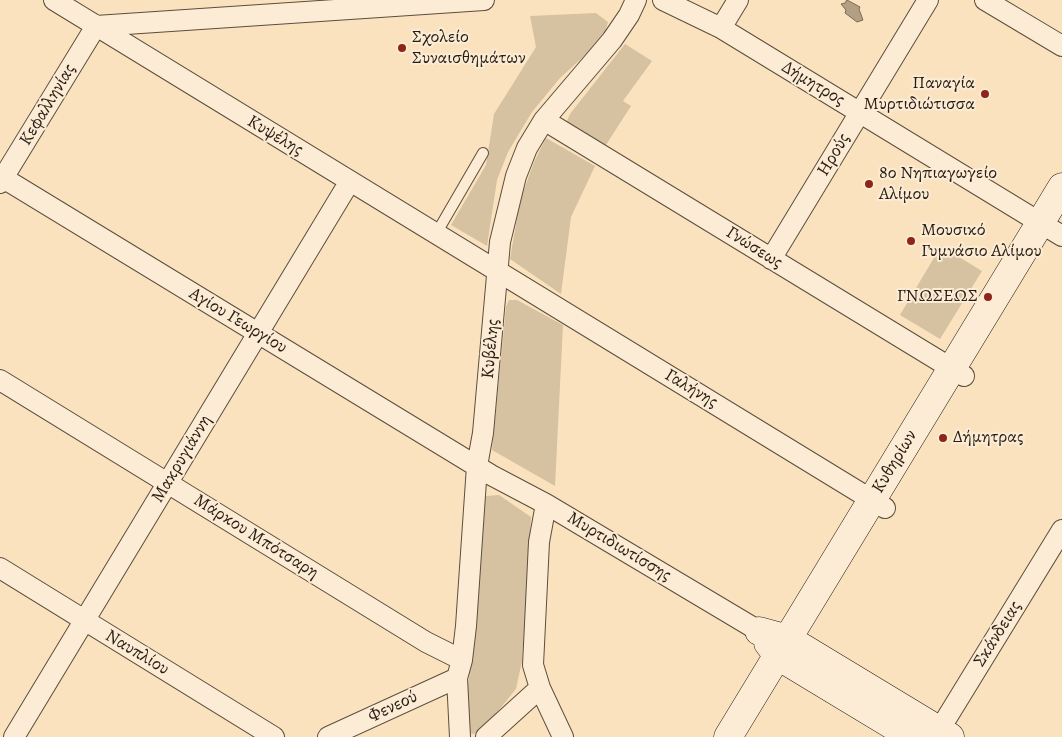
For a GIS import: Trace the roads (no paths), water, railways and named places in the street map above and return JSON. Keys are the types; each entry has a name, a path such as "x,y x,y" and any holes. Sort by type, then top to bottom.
{"street":[{"name":"Κυψέλης","path":"54,0 497,271"},
{"path":"96,26 416,2 484,0"},
{"name":"Κυβέλης","path":"460,737 460,669 467,616 477,466 483,433 500,242 516,176 527,148 544,120 612,40 629,15 636,0"},
{"name":"Δήμητρος","path":"664,0 721,28 859,113 1054,227"},
{"path":"721,28 738,0"},
{"name":"Ηρούς","path":"771,259 928,0"},
{"path":"985,0 1062,46"},
{"name":"Κεφαλληνίας","path":"1,179 96,26"},
{"name":"Γνώσεως","path":"544,120 958,373"},
{"name":"Αγίου Γεωργίου","path":"1,179 477,466"},
{"name":"Μακρυγιάννη","path":"14,737 350,181"},
{"name":"Κυθηρίων","path":"744,737 789,651 878,503 958,373 1054,227 1062,187"},
{"name":"Γαλήνης","path":"497,271 878,503"},
{"name":"Μάρκου Μπότσαρη","path":"0,380 426,642 460,669"},
{"name":"Μυρτιδιωτίσσης","path":"477,466 546,504 759,631 912,737"},
{"path":"546,504 539,542 532,665 540,688 563,737"},
{"name":"Σκάνδειας","path":"941,735 1062,530"},
{"name":"Ναυπλίου","path":"0,568 274,737"},
{"name":"Κυθηρίων","path":"728,737 789,651"},
{"name":"Μυρτιδιωτίσσης","path":"789,651 941,735"},
{"name":"Φενεού","path":"328,737 460,669"},
{"path":"486,737 540,688"}],"lane":[{"path":"436,234 483,152"}],"place":[{"name":"Σχολείο Συναισθημάτων","path":"402,48"},
{"name":"Παναγία Μυρτιδιώτισσα","path":"985,94"},
{"name":"8ο Νηπιαγωγείο Αλίμου","path":"869,184"},
{"name":"Μουσικό Γυμνάσιο Αλίμου","path":"911,241"},
{"name":"ΓΝΩΣΕΩΣ","path":"988,297"},
{"name":"Δήμητρας","path":"943,438"}]}
